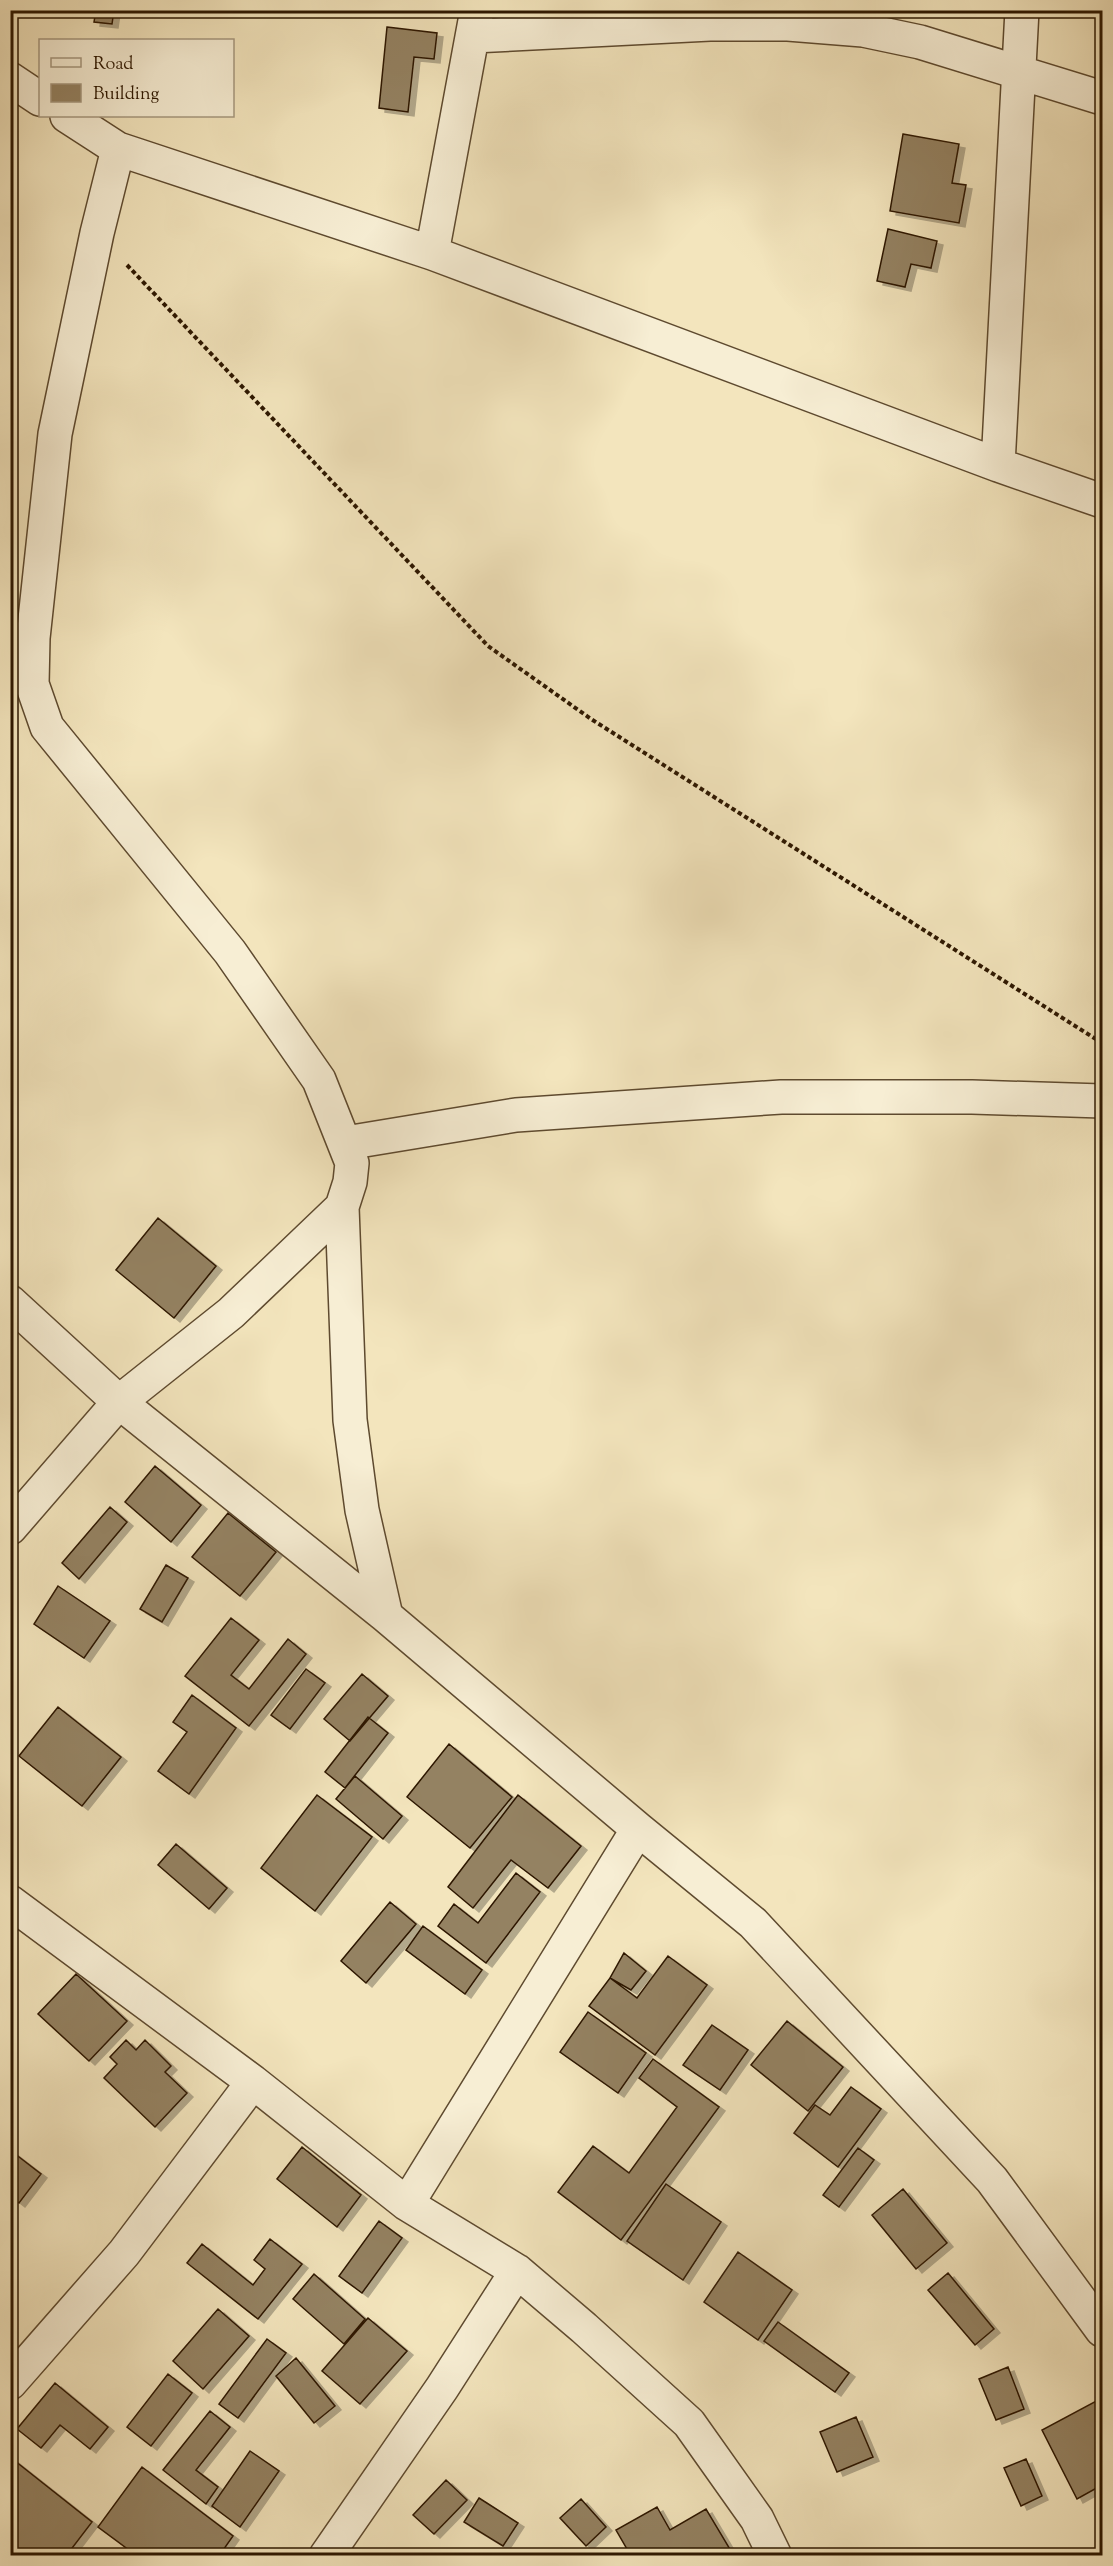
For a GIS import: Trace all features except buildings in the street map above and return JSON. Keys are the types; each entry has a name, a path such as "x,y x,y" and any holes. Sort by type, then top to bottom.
{"street":[{"path":"998,465 1022,10"},
{"path":"432,253 475,23 788,24 863,30 909,39 1102,98"},
{"path":"10,79 39,98"},
{"path":"69,117 118,148 432,253 998,465 1102,501"},
{"path":"118,148 97,233 55,434 33,638 32,684 47,727 230,952 319,1080 346,1143 352,1163 350,1182 342,1207 350,1420 362,1510 386,1616"},
{"path":"346,1143 516,1115 781,1097 972,1097 1102,1101"},
{"path":"10,1528 119,1402 231,1313 342,1207"},
{"path":"10,1302 119,1402 386,1616 753,1923 992,2180 1102,2330"},
{"path":"407,2204 638,1829"},
{"path":"14,1911 253,2082 407,2204 517,2271 689,2422 757,2519 775,2556"},
{"path":"10,2383 124,2253 253,2082"},
{"path":"326,2556 442,2388 517,2271"}],"path":[{"path":"97,233 488,646 591,719 1102,1043"}]}
